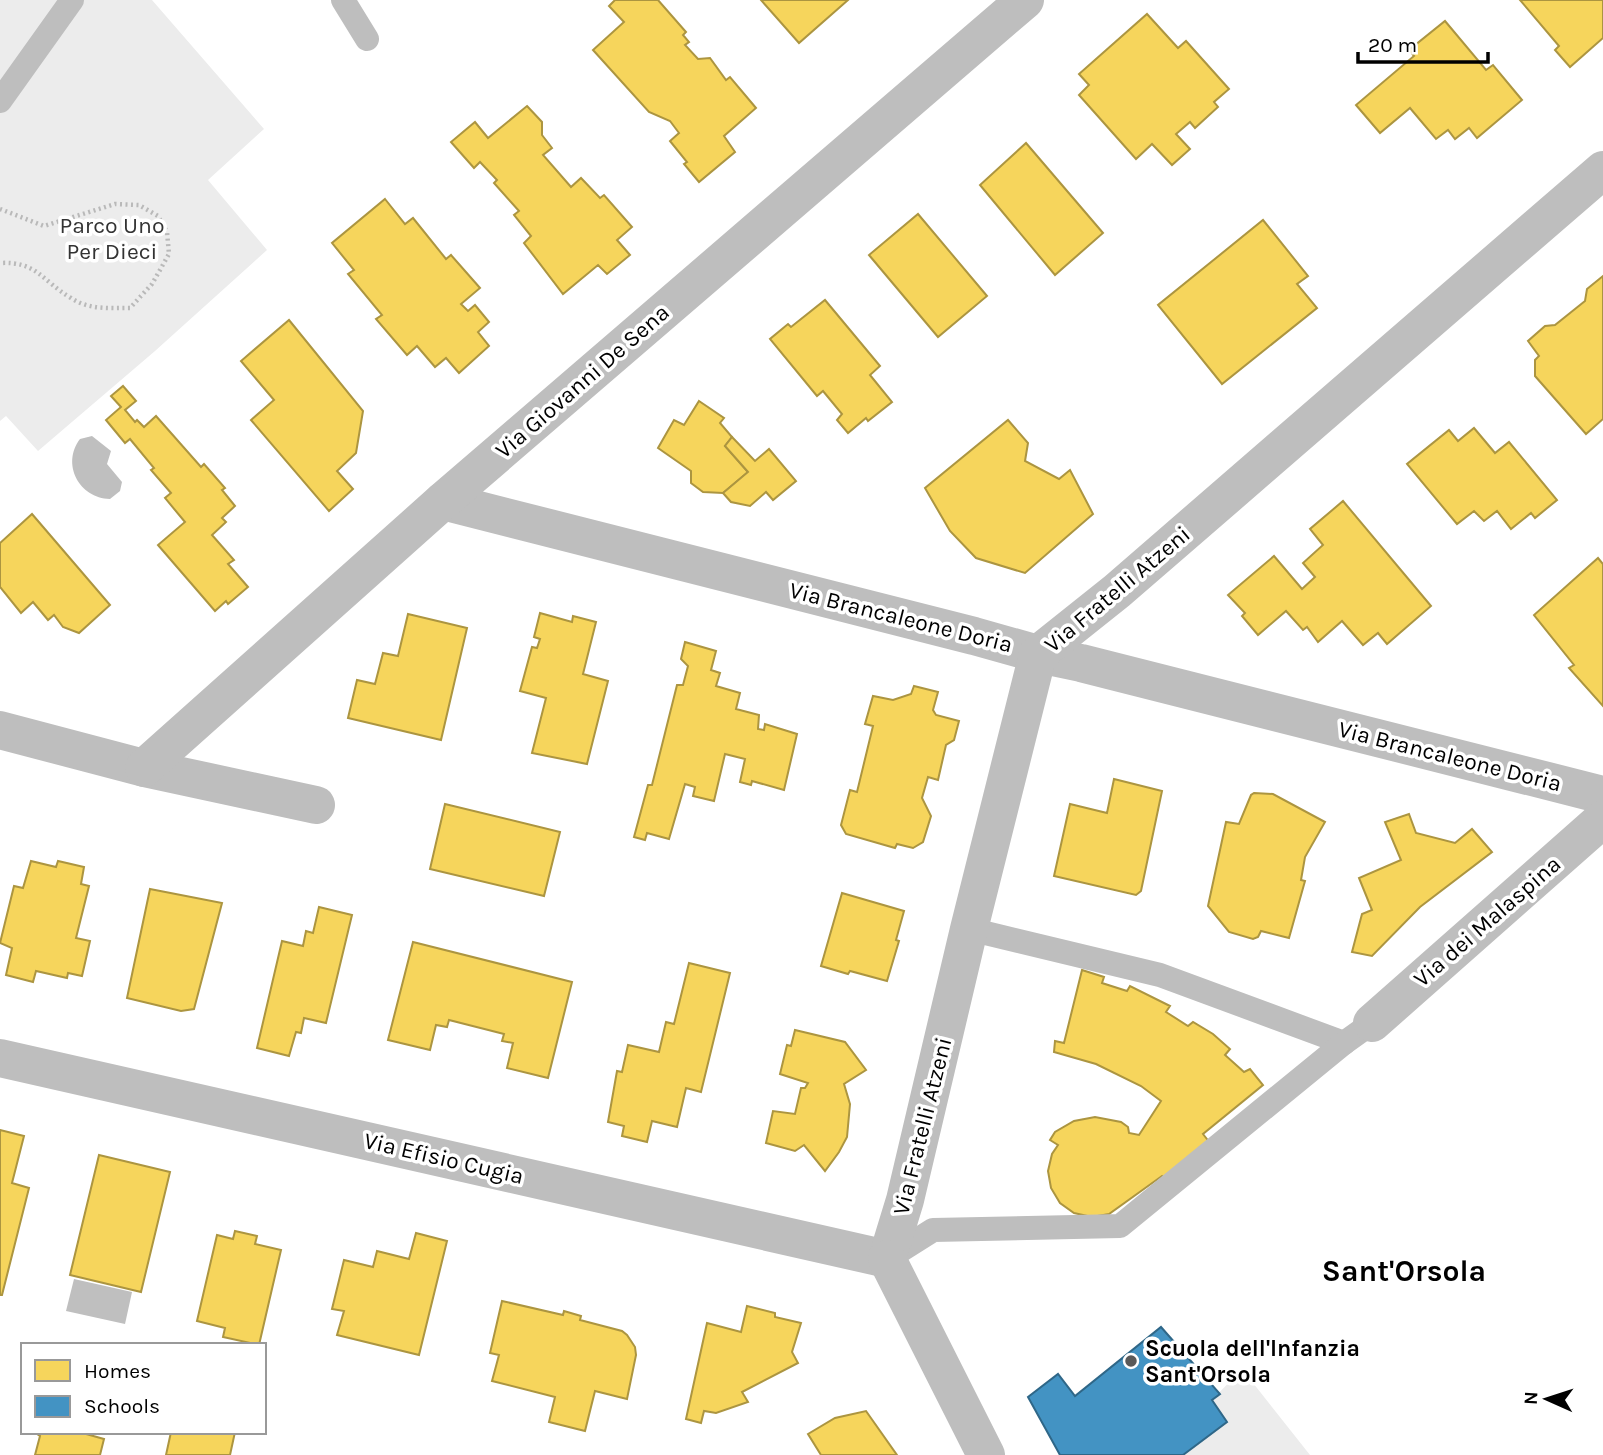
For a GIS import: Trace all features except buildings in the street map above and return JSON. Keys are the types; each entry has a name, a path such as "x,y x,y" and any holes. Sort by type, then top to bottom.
{"street":[{"name":"Via Giovanni De Sena","path":"144,768 443,501 1025,0"},
{"name":"Via Fratelli Atzeni","path":"887,1259 905,1200 1038,654 1118,591 1603,170"},
{"name":"Via Brancaleone Doria","path":"443,501 1038,654 1603,795"},
{"path":"0,730 144,768 316,804"},
{"name":"Via dei Malaspina","path":"1358,1033 1603,819"},
{"name":"Via Efisio Cugia","path":"0,1058 887,1259"},
{"path":"887,1259 986,1455"}],"lane":[{"path":"0,101 72,0"},
{"path":"343,0 367,39"},
{"path":"969,929 1160,975 1358,1033"},
{"path":"887,1259 933,1230 1120,1226 1358,1033"}],"path":[{"path":"0,209 44,226 115,204 139,205 158,216 167,232 169,254 152,284 130,308 96,308 72,299 25,264 0,263"}],"green space":[{"name":"Parco Uno Per Dieci","path":"0,0 152,0 264,129 208,180 267,250 38,451 6,416 0,421"},
{"path":"1242,1369 1310,1455 1183,1455 1227,1422 1212,1400"}],"shaded area":[{"path":"92,436 111,451 107,464 122,482 120,491 110,499 90,493 76,478 73,469 72,459 80,439"},
{"path":"74,1279 132,1292 125,1324 66,1311"}],"place":[{"name":"Scuola dell'Infanzia Sant'Orsola","path":"1131,1361"}],"district":[{"name":"Sant'Orsola","path":"1404,1271"}]}
